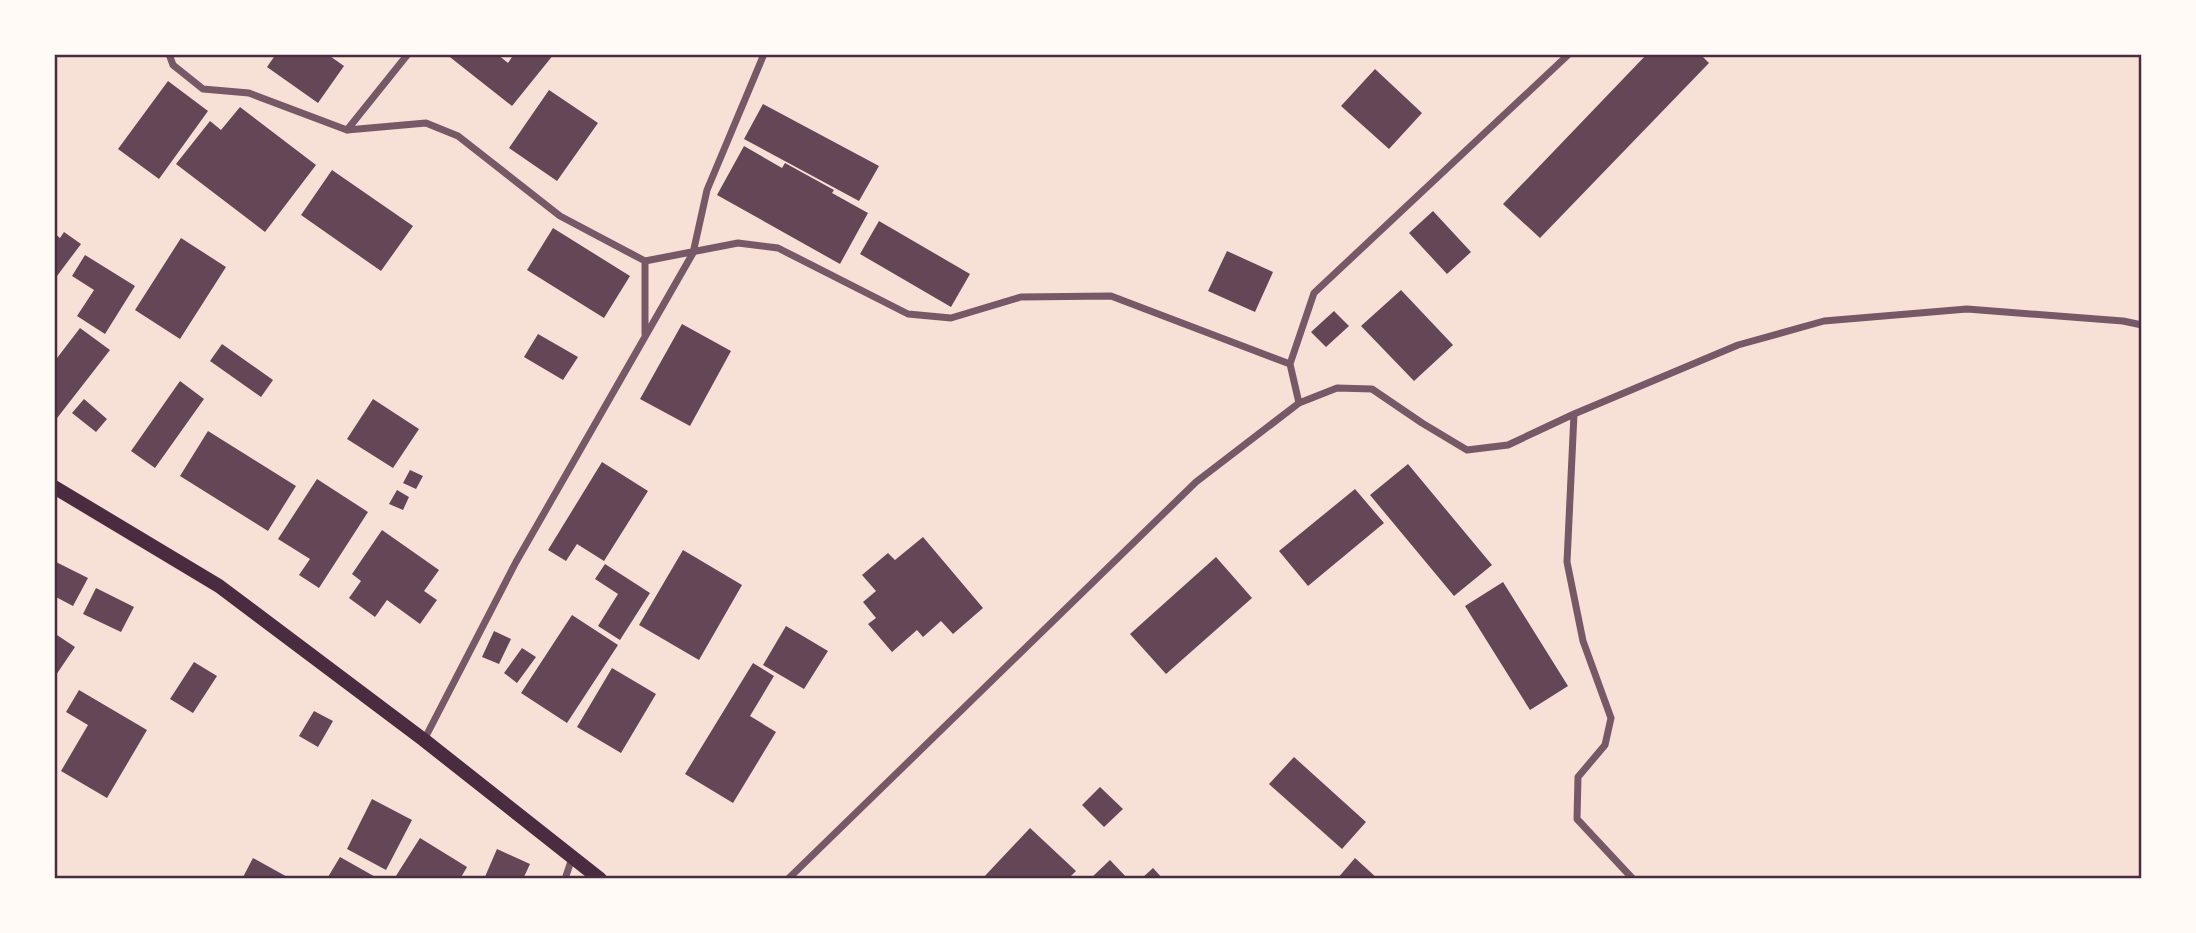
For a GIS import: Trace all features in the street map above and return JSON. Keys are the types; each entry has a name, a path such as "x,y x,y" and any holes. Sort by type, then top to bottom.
{"main road":[{"path":"54,487 219,586 424,740 600,879"}],"street":[{"path":"169,54 173,65 203,89 250,93 347,130 426,123 458,136 560,216 645,261 737,243 778,248 908,314 951,318 1021,297 1111,296 1290,364"},
{"path":"347,130 408,54"},
{"path":"424,740 516,562 692,253 707,190 764,54"},
{"path":"1298,403 1290,364 1314,293 1569,54"},
{"path":"645,261 645,336"},
{"path":"788,879 1196,482 1298,403 1337,388 1372,389 1467,450 1508,445 1574,414 1738,345 1824,321 1967,309 2123,321 2142,325"},
{"path":"1574,414 1567,562 1583,641 1611,718 1605,745 1578,777 1577,819 1633,879"},
{"path":"565,879 572,858"}],"building":[{"path":"276,54 327,54 344,66 318,103 267,67"},
{"path":"446,54 497,54 508,63 514,54 554,54 512,106"},
{"path":"1647,54 1700,54 1709,63 1540,238 1503,204"},
{"path":"1375,69 1422,113 1389,149 1341,106"},
{"path":"168,81 208,111 159,179 118,149"},
{"path":"549,90 598,123 557,181 509,148"},
{"path":"763,104 879,166 859,201 744,139"},
{"path":"240,107 316,165 265,232 176,164 210,121 221,130"},
{"path":"744,146 782,168 785,163 834,190 832,193 868,213 840,264 717,195"},
{"path":"332,170 413,226 381,271 301,215"},
{"path":"1433,211 1471,252 1447,274 1409,233"},
{"path":"879,221 970,274 951,307 860,254"},
{"path":"553,228 630,276 604,318 527,270"},
{"path":"64,232 81,244 54,280 54,233 60,238"},
{"path":"181,238 226,267 180,339 135,310"},
{"path":"1227,251 1273,272 1255,312 1208,291"},
{"path":"85,255 135,286 105,334 77,316 94,290 72,276"},
{"path":"1401,290 1453,345 1414,381 1361,326"},
{"path":"1334,311 1349,326 1326,347 1311,332"},
{"path":"682,324 731,351 690,426 640,399"},
{"path":"80,328 110,350 54,422 54,362"},
{"path":"538,334 578,357 563,380 524,357"},
{"path":"222,344 273,380 261,397 210,361"},
{"path":"180,381 204,399 155,468 131,451"},
{"path":"84,399 107,419 96,432 72,413"},
{"path":"373,399 419,429 393,468 347,439"},
{"path":"208,431 296,486 268,531 180,476"},
{"path":"602,462 648,491 604,561 577,544 566,561 548,550"},
{"path":"1408,464 1492,565 1454,596 1370,495"},
{"path":"410,470 423,476 416,489 403,483"},
{"path":"317,479 368,512 319,588 299,575 310,559 278,539"},
{"path":"1355,489 1384,523 1308,586 1279,551"},
{"path":"397,490 409,497 403,510 389,504"},
{"path":"382,530 439,570 424,591 437,600 420,624 387,600 375,617 349,598 361,581 352,574"},
{"path":"923,537 983,608 953,634 941,621 923,637 917,630 892,652 868,624 876,618 863,602 876,591 862,575 888,553 895,560"},
{"path":"683,550 742,585 699,660 639,625"},
{"path":"1216,557 1252,598 1166,674 1130,634"},
{"path":"54,561 88,578 73,606 54,596"},
{"path":"605,564 650,593 620,640 598,626 618,594 595,579"},
{"path":"1503,582 1568,686 1530,710 1465,606"},
{"path":"96,588 134,607 121,632 83,614"},
{"path":"572,615 618,645 567,723 521,693"},
{"path":"786,626 828,651 804,689 763,665"},
{"path":"494,631 511,639 499,664 482,657"},
{"path":"54,633 75,647 54,678"},
{"path":"522,648 536,657 517,683 504,673"},
{"path":"194,662 217,676 193,713 170,699"},
{"path":"753,663 774,676 750,716 776,732 733,803 685,774"},
{"path":"612,668 656,694 621,753 577,727"},
{"path":"79,690 147,730 107,798 61,771 88,725 66,712"},
{"path":"314,711 333,721 318,747 299,736"},
{"path":"1294,757 1366,822 1342,849 1269,784"},
{"path":"1100,787 1123,809 1104,827 1082,805"},
{"path":"372,799 412,820 386,870 347,849"},
{"path":"1030,828 1076,871 1068,879 982,879"},
{"path":"420,838 467,867 460,879 394,879"},
{"path":"497,849 530,864 523,879 484,879"},
{"path":"340,857 379,879 330,879 328,877"},
{"path":"253,858 291,879 242,879"},
{"path":"1355,858 1378,879 1337,879"},
{"path":"1110,860 1128,879 1090,879"},
{"path":"1153,868 1163,879 1141,879"}]}
